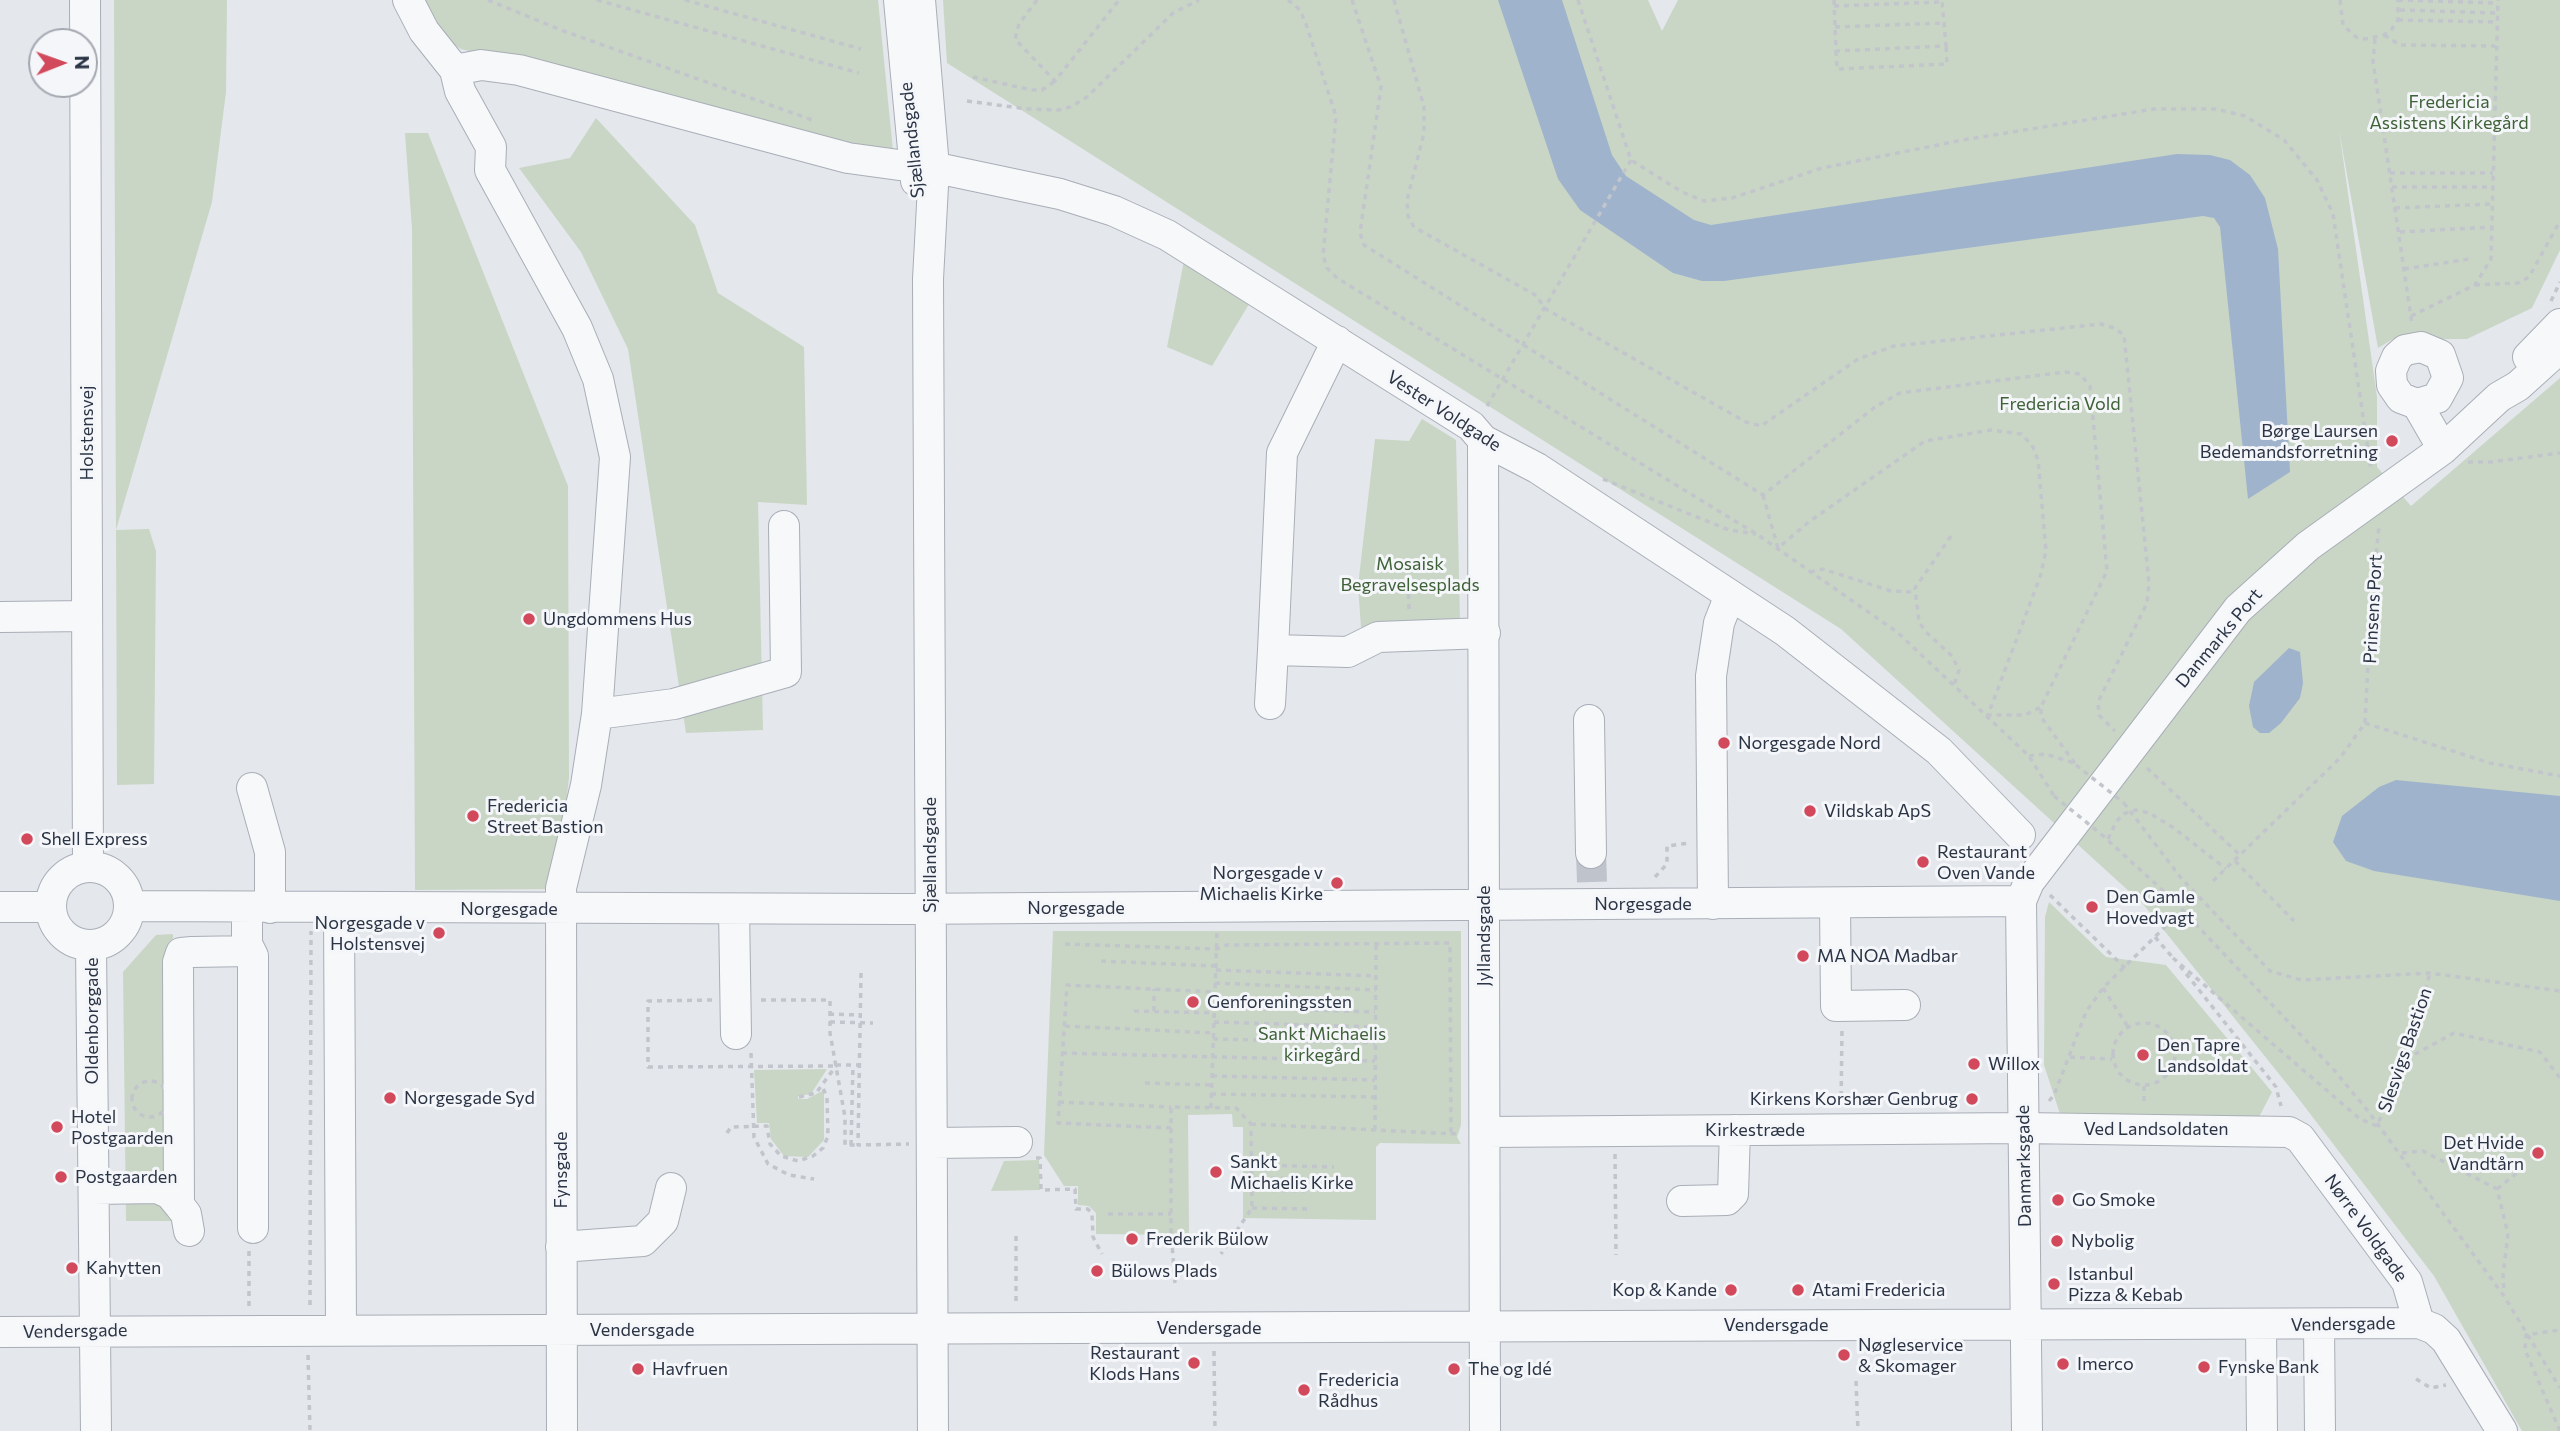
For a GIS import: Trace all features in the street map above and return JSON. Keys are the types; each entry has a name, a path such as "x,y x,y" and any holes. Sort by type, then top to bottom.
{"street":[{"name":"Holstensvej","path":"85,0 88,867"},
{"name":"Fynsgade","path":"408,0 424,31 455,70 460,91 491,147 490,170 577,328 598,379 610,424 615,457 597,714 586,785 561,888 562,1431"},
{"name":"Sjællandsgade","path":"900,0 924,165"},
{"name":"Sjællandsgade","path":"920,0 929,279 933,1431"},
{"name":"Vester Voldgade","path":"455,70 481,65 519,70 848,158 899,165 924,165 1060,194 1114,211 1167,235 1471,426 1483,440 1537,468 1785,631 1939,751 2020,835"},
{"name":"Danmarks Port","path":"2499,397 2510,375 2560,324"},
{"path":"1270,704 1282,453 1336,341"},
{"path":"2415,347 2427,348 2440,355 2448,379 2437,398 2417,404 2401,398 2390,377 2397,357 2415,347"},
{"name":"Danmarks Port","path":"2025,892 2238,610 2308,546 2443,449 2499,397 2518,386 2560,348"},
{"path":"2417,404 2443,449"},
{"name":"Jyllandsgade","path":"1483,440 1485,1431"},
{"path":"597,714 674,705 786,672 784,526"},
{"path":"1713,904 1711,676 1719,623 1730,595"},
{"path":"0,617 87,616"},
{"path":"1273,650 1348,652 1378,637 1485,633"},
{"path":"1589,720 1592,880"},
{"path":"251,1237 250,951 247,944 270,852 252,788"},
{"path":"88,867 99,868 117,878 128,895 130,906 125,925 119,934 102,944 91,946 81,945 63,935 52,917 51,907 52,897 61,879 69,873 88,867"},
{"name":"Norgesgade","path":"130,906 734,909 1484,905 1592,880 1651,904 1835,903 2025,892"},
{"name":"Danmarksgade","path":"2025,892 2023,1128 2027,1431"},
{"path":"1835,903 1836,1006 1905,1005"},
{"path":"0,906 51,907"},
{"path":"325,908 341,1329"},
{"path":"734,909 744,1040"},
{"name":"Oldenborggade","path":"91,946 96,1431"},
{"path":"94,1189 157,1188 170,1194 184,1218 178,962 181,953 250,951"},
{"name":"Kirkestræde","path":"1486,1132 2023,1128"},
{"name":"Ved Landsoldaten","path":"2023,1128 2289,1132"},
{"path":"1682,1201 1727,1200 1733,1194 1735,1130"},
{"name":"Nørre Voldgade","path":"2289,1132 2300,1138 2407,1282 2419,1323"},
{"path":"932,1134 1020,1141"},
{"path":"561,1247 643,1241 663,1221 671,1188"},
{"path":"2419,1323 2434,1329 2446,1340 2502,1431"},
{"name":"Vendersgade","path":"0,1332 2419,1323"},
{"path":"2319,1324 2320,1431"},
{"path":"2261,1325 2262,1431"}],"path":[{"path":"488,0 572,34 822,124"},
{"path":"597,0 859,73"},
{"path":"685,0 861,49"},
{"path":"1037,0 1019,24 1015,39 1055,80"},
{"path":"973,77 1042,90 1055,80 1119,0"},
{"path":"967,101 1028,109 1059,110 1070,107 1087,97 1173,13 1199,0"},
{"path":"1287,0 1300,10"},
{"path":"1297,0 1336,116 1323,246 1327,268 1337,278 1758,535 1897,632 2029,756 2054,796 2151,877 2334,1070 2377,1126 2402,1153 2504,1296 2560,1388"},
{"path":"1352,0 1381,87 1360,233 1364,245 1763,495 1778,548"},
{"path":"1394,0 1424,107 1424,133 1407,200 1408,216 1414,228 1537,296 1544,307 1704,401 1746,422 1761,426 1873,351 1894,346 2101,324 2124,335 2129,356 2149,583 2147,603 2098,702 2099,715 2129,751 2240,856"},
{"path":"1485,409 1631,160 1578,0"},
{"path":"2340,0 2339,16 2349,32 2357,37 2375,39 2384,36 2398,20 2398,0 2498,2 2491,259 2474,285"},
{"path":"1942,1 1947,64 1837,69 1834,3 1942,1"},
{"path":"2400,10 2497,13"},
{"path":"2398,20 2497,22"},
{"path":"1835,27 1944,23"},
{"path":"2384,36 2400,45 2496,46"},
{"path":"2375,39 2373,61 2415,347"},
{"path":"1836,51 1946,46"},
{"name":"Prinsens Port","path":"1631,160 1682,192 1704,201 1732,198 1822,168 1963,140 2141,111 2216,109 2245,116 2284,140 2318,180 2333,214 2362,417 2378,495 2380,520 2371,605 2365,723"},
{"path":"2390,173 2493,173"},
{"path":"2392,187 2493,187"},
{"path":"2395,208 2492,204"},
{"path":"2411,316 2474,285 2518,283 2529,277 2560,221"},
{"path":"2399,232 2492,226"},
{"path":"2404,269 2469,259"},
{"path":"1763,495 1875,407 1900,393 2065,372 2080,373 2090,386 2107,571 2040,707 2025,715 1988,715"},
{"path":"1778,548 1859,485 1925,441 1992,430 2021,434 2032,445 2038,460 2046,551 2040,577 1988,715"},
{"path":"2443,449 2458,462 2491,462 2560,453"},
{"path":"1592,474 1729,530 1758,535"},
{"path":"1810,572 1822,569 1891,591 1909,592 1915,588 1951,536"},
{"path":"1915,588 1919,622 1952,656 1959,670 1954,685"},
{"path":"2040,707 2042,717 2076,764 2132,810 2181,878 2270,971 2301,980 2430,973 2560,991"},
{"path":"2213,881 2340,758 2365,723 2490,763 2560,776"},
{"path":"2029,756 2045,754 2076,764"},
{"path":"2108,839 2116,822 2132,810"},
{"path":"2132,810 2157,818 2226,869"},
{"path":"1651,904 1651,884 1667,864 1667,846 1673,843 1712,842"},
{"path":"2235,861 2294,921"},
{"path":"2025,892 2052,896 2125,968"},
{"path":"1211,1108 1218,907"},
{"path":"310,1431 310,1329 325,908"},
{"path":"2023,1128 2054,1096 2086,1012 2103,988 2171,921"},
{"path":"2155,936 2276,1087 2289,1132"},
{"path":"1065,944 1216,948 1227,945 1450,943 1451,1135"},
{"path":"1375,1131 1376,944"},
{"path":"2173,958 2360,1119 2377,1126"},
{"path":"1101,961 1376,976"},
{"path":"859,1145 861,973"},
{"name":"Slesvigs Bastion","path":"2377,1126 2406,1059 2430,973"},
{"path":"1215,983 1376,990"},
{"path":"1171,1128 1058,1123 1067,985 1215,992"},
{"path":"2103,988 2128,1027"},
{"path":"1154,989 1154,1012"},
{"path":"1841,1129 1842,1006"},
{"path":"1214,1007 1375,1012"},
{"path":"1134,1011 1214,1013"},
{"path":"860,1015 829,1014 845,1117 845,1145 932,1134"},
{"path":"830,1021 873,1023"},
{"path":"1214,1022 1375,1027"},
{"path":"2148,1023 2165,1031 2175,1049 2172,1068 2158,1083 2138,1086 2121,1077 2112,1059 2113,1046 2119,1035 2128,1027 2148,1023"},
{"path":"1065,1026 1213,1033"},
{"path":"2406,1059 2454,1033 2540,1052 2560,1077"},
{"path":"1213,1039 1375,1043"},
{"path":"744,1040 754,1137 768,1164 789,1175 814,1179"},
{"path":"1062,1053 1375,1062"},
{"path":"2070,1057 2112,1059"},
{"path":"851,1145 853,1065"},
{"path":"836,1066 860,1065"},
{"path":"799,1097 811,1096 836,1066"},
{"path":"1212,1076 1375,1080"},
{"path":"146,1081 156,1082 167,1095 164,1110 156,1116 137,1112 132,1100 138,1085 146,1081"},
{"path":"1145,1083 1212,1085"},
{"path":"727,1133 731,1127 767,1126 771,1144 781,1156 798,1161 813,1156 823,1147 828,1136 827,1098 822,1085"},
{"path":"1211,1094 1375,1097"},
{"path":"123,1100 132,1100"},
{"path":"1059,1102 1236,1108 1251,1124 1252,1208 1221,1254"},
{"path":"1171,1107 1171,1214 1175,1283"},
{"path":"1251,1124 1451,1135 1486,1132"},
{"path":"1615,1131 1616,1255"},
{"path":"1020,1141 1040,1158 1041,1190 1075,1189 1076,1209 1088,1209 1093,1214 1093,1237 1102,1254"},
{"path":"2402,1153 2423,1151 2497,1189 2508,1234 2502,1275 2504,1296"},
{"path":"1251,1165 1334,1167"},
{"path":"2497,1189 2517,1173"},
{"path":"1251,1178 1334,1179"},
{"path":"1252,1191 1305,1191"},
{"path":"1252,1208 1311,1209"},
{"path":"1108,1214 1171,1214"},
{"path":"1016,1236 1016,1308"},
{"path":"249,1300 251,1237"},
{"path":"1214,1328 1215,1431"},
{"path":"2526,1335 2560,1330"},
{"path":"2526,1335 2525,1350 2560,1431"},
{"path":"1856,1381 1857,1431"}],"green space":[{"path":"114,0 227,0 226,92 212,202 116,530"},
{"path":"419,0 878,0 893,151 883,154 461,49 431,31"},
{"name":"Fredericia Vold","path":"943,0 1648,0 1662,31 1678,0 2560,0 2560,250 2532,308 2467,339 2393,339 2378,348 2339,130 2377,397 2377,467 2411,506 2560,378 2560,1431 2522,1431 2434,1276 2295,1094 2143,904 1841,629 947,63"},
{"path":"596,118 695,225 718,293 804,347 807,505 758,502 763,730 686,733 628,349 581,252 519,168 570,158"},
{"path":"405,133 428,133 568,486 569,777 557,889 415,890 412,229"},
{"path":"1184,261 1249,304 1212,366 1167,347"},
{"name":"Mosaisk Begravelsesplads","path":"1422,419 1456,440 1460,622 1361,627 1358,586 1375,439 1409,441"},
{"path":"149,529 156,551 154,784 117,785 116,530"},
{"path":"2049,902 2106,957 2166,965 2272,1092 2259,1117 2061,1117 2044,1065 2045,917"},
{"name":"Sankt Michaelis kirkegård","path":"1053,931 1461,931 1461,1125 1457,1137 1461,1144 1380,1143 1376,1147 1376,1220 1243,1218 1243,1127 1233,1127 1232,1114 1188,1115 1189,1235 1096,1234 1096,1213 1089,1206 1078,1205 1078,1186 1064,1186 1044,1155"},
{"path":"173,934 175,1221 126,1221 123,972 156,935"},
{"path":"827,1069 811,1094 798,1096 798,1099 807,1099 824,1090 824,1140 808,1157 784,1156 771,1139 769,1123 757,1123 754,1070"},
{"path":"1039,1160 1040,1190 991,1191 1004,1161"}],"water":[{"path":"1498,0 1562,0 1612,155 1626,176 1694,220 1711,225 2177,154 2210,155 2230,160 2250,175 2265,198 2278,249 2290,472 2248,499 2220,227 2214,218 2203,216 1724,281 1702,281 1673,273 1580,210 1558,179"},
{"path":"2289,648 2300,652 2303,683 2300,698 2281,723 2269,733 2260,733 2253,727 2249,706 2254,682"},
{"path":"2396,780 2560,796 2560,901 2374,871 2346,861 2333,842 2342,816 2379,787"}],"tunnel":[{"path":"1591,853 1592,882"}],"place":[{"name":"Børge Laursen Bedemandsforretning","path":"2392,441"},
{"name":"Ungdommens Hus","path":"529,619"},
{"name":"Norgesgade Nord","path":"1724,743"},
{"name":"Vildskab ApS","path":"1810,811"},
{"name":"Fredericia Street Bastion","path":"473,816"},
{"name":"Shell Express","path":"27,839"},
{"name":"Restaurant Oven Vande","path":"1923,862"},
{"name":"Norgesgade v Michaelis Kirke","path":"1337,883"},
{"name":"Den Gamle Hovedvagt","path":"2092,907"},
{"name":"Norgesgade v Holstensvej","path":"439,933"},
{"name":"MA NOA Madbar","path":"1803,956"},
{"name":"Genforeningssten","path":"1193,1002"},
{"name":"Den Tapre Landsoldat","path":"2143,1055"},
{"name":"Willox","path":"1974,1064"},
{"name":"Norgesgade Syd","path":"390,1098"},
{"name":"Kirkens Korshær Genbrug","path":"1972,1099"},
{"name":"Hotel Postgaarden","path":"57,1127"},
{"name":"Det Hvide Vandtårn","path":"2538,1153"},
{"name":"Sankt Michaelis Kirke","path":"1216,1172"},
{"name":"Postgaarden","path":"61,1177"},
{"name":"Go Smoke","path":"2058,1200"},
{"name":"Frederik Bülow","path":"1132,1239"},
{"name":"Nybolig","path":"2057,1241"},
{"name":"Kahytten","path":"72,1268"},
{"name":"Bülows Plads","path":"1097,1271"},
{"name":"Istanbul Pizza & Kebab","path":"2054,1284"},
{"name":"Kop & Kande","path":"1731,1290"},
{"name":"Atami Fredericia","path":"1798,1290"},
{"name":"Nøgleservice & Skomager","path":"1844,1355"},
{"name":"Restaurant Klods Hans","path":"1194,1363"},
{"name":"Imerco","path":"2063,1364"},
{"name":"Fynske Bank","path":"2204,1367"},
{"name":"Havfruen","path":"638,1369"},
{"name":"The og Idé","path":"1454,1369"},
{"name":"Fredericia Rådhus","path":"1304,1390"}],"park label":[{"name":"Fredericia Assistens Kirkegård","path":"2449,112"}]}
